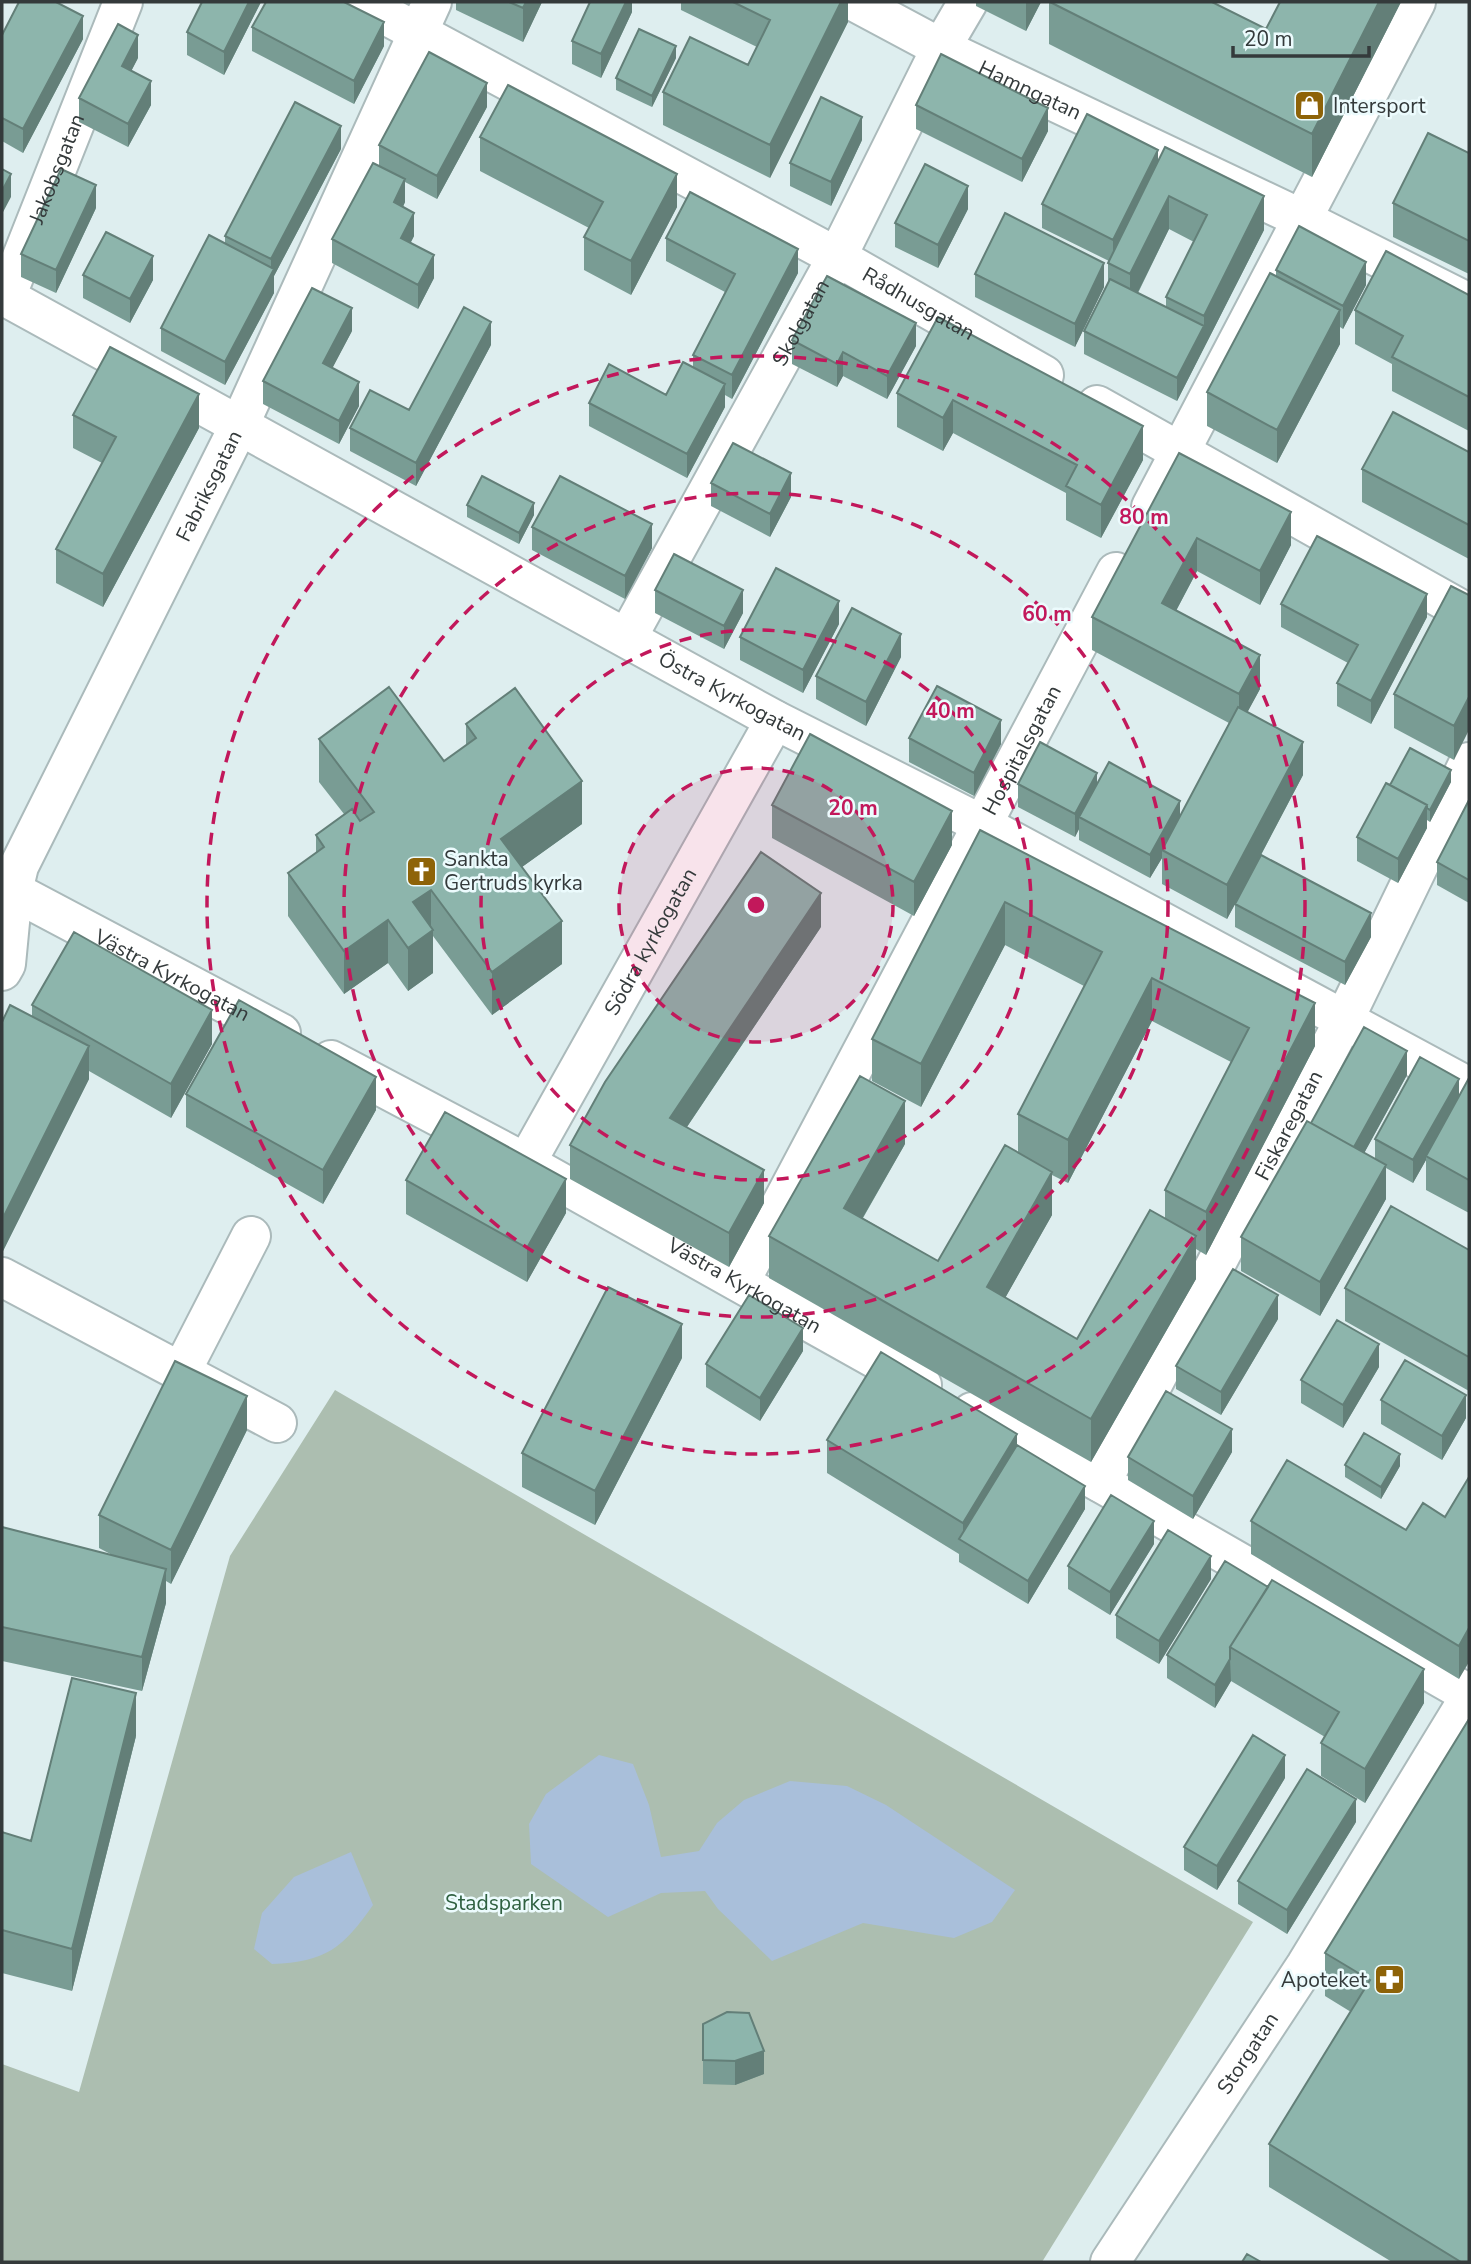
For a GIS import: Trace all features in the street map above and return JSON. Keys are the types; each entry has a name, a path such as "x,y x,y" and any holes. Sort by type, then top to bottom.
{"street":[{"name":"Jakobsgatan","path":"4,296 123,2"},
{"name":"Rådhusgatan","path":"362,2 425,17 1150,436 1469,614"},
{"name":"Hamngatan","path":"856,2 941,48 1302,219 1469,303"},
{"name":"Skolgatan","path":"627,638 837,257 941,48 968,2"},
{"name":"Hospitalsgatan","path":"740,1282 1416,2"},
{"name":"Fabriksgatan","path":"2,971 6,964 7,884 19,866 239,426 425,17"},
{"name":"Östra Kyrkogatan","path":"4,296 775,720 983,825 1469,1087"},
{"name":"Södra kyrkogatan","path":"526,1163 775,720"},
{"name":"Fiskaregatan","path":"1101,1483 1344,1020 1469,762"},
{"name":"Västra Kyrkogatan","path":"7,884 526,1163 798,1317 1101,1483 1469,1696"},
{"path":"181,1372 251,1236"},
{"path":"2,1277 277,1423"},
{"name":"Storgatan","path":"1110,2262 1306,1965 1469,1696"}],"green space":[{"name":"Stadsparken","path":"335,1390 1253,1922 1042,2262 2,2262 2,2064 79,2092 230,1556"}],"water":[{"path":"599,1755 633,1764 649,1805 661,1857 699,1851 717,1823 744,1800 790,1781 847,1786 886,1805 1015,1890 992,1922 954,1938 863,1923 772,1961 718,1909 705,1891 661,1893 608,1917 531,1864 529,1824 546,1794"},
{"path":"351,1852 373,1905 342,1942 320,1956 291,1963 272,1964 254,1949 262,1913 294,1877"}],"building":[{"path":"19,2 56,2 83,16 23,129 2,118 2,35"},
{"path":"202,2 249,2 224,52 187,32"},
{"path":"266,2 344,2 384,22 354,81 252,27"},
{"path":"509,2 526,2 523,8"},
{"path":"590,2 626,2 601,54 572,41"},
{"path":"733,2 841,2 770,145 663,92 690,37 748,65 770,20"},
{"path":"1050,2 1212,2 1266,29 1280,2 1379,2 1312,134"},
{"path":"118,24 138,35 122,66 151,81 128,124 79,98"},
{"path":"639,29 676,46 652,96 616,78"},
{"path":"429,52 487,83 437,176 379,145"},
{"path":"941,54 1048,108 1022,159 916,105"},
{"path":"508,85 677,174 631,261 584,237 603,202 480,137"},
{"path":"821,97 862,117 831,182 790,163"},
{"path":"295,102 341,126 271,259 225,236"},
{"path":"1087,114 1158,150 1113,240 1042,204"},
{"path":"1428,133 1469,153 1469,241 1393,203"},
{"path":"1165,147 1264,196 1204,316 1166,297 1207,215 1169,196 1130,274 1108,263"},
{"path":"373,163 405,179 394,202 414,213 401,238 434,255 418,285 332,239"},
{"path":"925,164 968,186 938,245 895,223"},
{"path":"2,169 11,174 2,191"},
{"path":"61,169 96,185 56,270 21,254"},
{"path":"690,192 798,249 732,375 693,355 735,274 666,238"},
{"path":"1005,213 1104,263 1075,324 975,274"},
{"path":"1299,226 1366,262 1343,306 1276,270"},
{"path":"106,232 153,256 130,299 83,275"},
{"path":"209,235 274,269 225,362 161,328"},
{"path":"1386,251 1469,295 1469,397 1392,357 1403,336 1355,310"},
{"path":"1270,273 1340,310 1277,430 1207,392"},
{"path":"827,276 916,323 887,376 843,352 837,364 792,340"},
{"path":"1110,279 1204,326 1177,378 1084,331"},
{"path":"312,288 352,308 323,363 359,382 339,421 263,381"},
{"path":"464,307 491,322 416,463 350,428 370,390 409,410"},
{"path":"938,317 1143,426 1101,505 1066,486 1077,465 953,400 943,418 897,393"},
{"path":"110,347 199,394 103,574 56,549 116,437 73,415"},
{"path":"683,362 725,384 687,454 589,403 609,364 666,395"},
{"path":"1393,412 1469,452 1469,525 1362,469"},
{"path":"733,443 791,473 770,514 711,483"},
{"path":"1179,453 1291,512 1260,571 1197,538 1162,603 1260,655 1239,694 1092,617"},
{"path":"482,476 534,503 519,533 467,505"},
{"path":"560,476 652,524 625,576 532,527"},
{"path":"1317,536 1427,594 1371,701 1337,683 1358,645 1281,604"},
{"path":"674,554 743,590 724,626 655,590"},
{"path":"776,568 839,601 803,670 740,637"},
{"path":"1451,586 1469,595 1469,697 1454,726 1394,694"},
{"path":"852,608 901,634 866,702 816,676"},
{"path":"937,686 1001,720 974,773 909,738"},
{"name":"Sankta Gertruds kyrka","path":"389,687 444,761 476,738 466,724 515,688 582,781 501,839 562,921 492,972 431,890 413,902 433,930 408,948 388,920 344,951 288,873 324,847 316,835 352,809 360,821 374,812 319,739"},
{"path":"1238,707 1303,742 1227,885 1162,850"},
{"path":"810,734 952,811 914,882 772,805"},
{"path":"1040,742 1097,773 1075,814 1018,784"},
{"path":"1410,748 1451,770 1430,810 1427,805 1390,785"},
{"path":"1109,762 1180,801 1150,855 1079,817"},
{"path":"1386,783 1427,805 1398,859 1357,837"},
{"path":"1469,800 1469,880 1437,862"},
{"path":"980,830 1315,1003 1206,1212 1165,1190 1249,1028 1152,978 1068,1140 1018,1114 1102,952 1005,902 921,1064 872,1039"},
{"path":"761,852 821,893 670,1118 764,1170 729,1233 570,1145 605,1082"},
{"path":"1261,855 1371,913 1345,962 1235,904"},
{"path":"74,932 212,1010 171,1084 32,1005"},
{"path":"239,1000 376,1077 323,1170 186,1094"},
{"path":"10,1005 89,1046 3,1218 2,1022"},
{"path":"1364,1027 1407,1051 1354,1147 1311,1123"},
{"path":"1420,1057 1459,1079 1413,1160 1375,1139"},
{"path":"860,1076 905,1101 844,1208 938,1261 1005,1145 1052,1172 987,1287 1077,1339 1150,1210 1196,1236 1091,1419 769,1236"},
{"path":"1469,1078 1469,1180 1426,1156"},
{"path":"445,1112 566,1179 527,1248 406,1180"},
{"path":"1307,1121 1386,1165 1320,1282 1241,1237"},
{"path":"1391,1206 1469,1250 1469,1357 1345,1288"},
{"path":"1233,1269 1278,1295 1221,1392 1176,1366"},
{"path":"608,1287 682,1324 595,1491 522,1453"},
{"path":"749,1295 803,1328 760,1398 706,1364"},
{"path":"1337,1320 1379,1344 1343,1405 1301,1380"},
{"path":"881,1352 1017,1434 963,1523 827,1440"},
{"path":"1405,1360 1466,1395 1442,1436 1381,1400"},
{"path":"175,1361 247,1396 171,1550 99,1515"},
{"path":"1166,1391 1232,1429 1193,1496 1128,1457"},
{"path":"1364,1433 1400,1454 1381,1487 1345,1465"},
{"path":"1017,1445 1085,1486 1028,1581 959,1539"},
{"path":"1287,1460 1406,1530 1423,1503 1445,1517 1469,1477 1469,1628 1459,1646 1251,1521"},
{"path":"1111,1495 1154,1521 1110,1592 1068,1566"},
{"path":"2,1527 166,1569 142,1657 2,1627"},
{"path":"1168,1530 1211,1556 1159,1641 1116,1615"},
{"path":"1225,1561 1268,1587 1230,1647 1230,1659 1215,1685 1167,1655"},
{"path":"1272,1580 1424,1669 1365,1769 1321,1743 1339,1712 1230,1647"},
{"path":"72,1678 136,1693 72,1949 2,1930 2,1832 31,1841"},
{"path":"1469,1719 1469,2262 1461,2262 1269,2144 1370,1980 1325,1953"},
{"path":"1253,1735 1285,1755 1217,1866 1184,1847"},
{"path":"1307,1769 1356,1799 1287,1910 1238,1881"},
{"path":"727,2012 749,2013 764,2051 735,2061 703,2060 703,2024"},
{"path":"1247,2254 1261,2262 1242,2262"}],"place":[{"name":"Intersport","path":"1310,106"},
{"name":"Sankta Gertruds kyrka","path":"421,871"},
{"name":"Apoteket","path":"1390,1980"}]}
